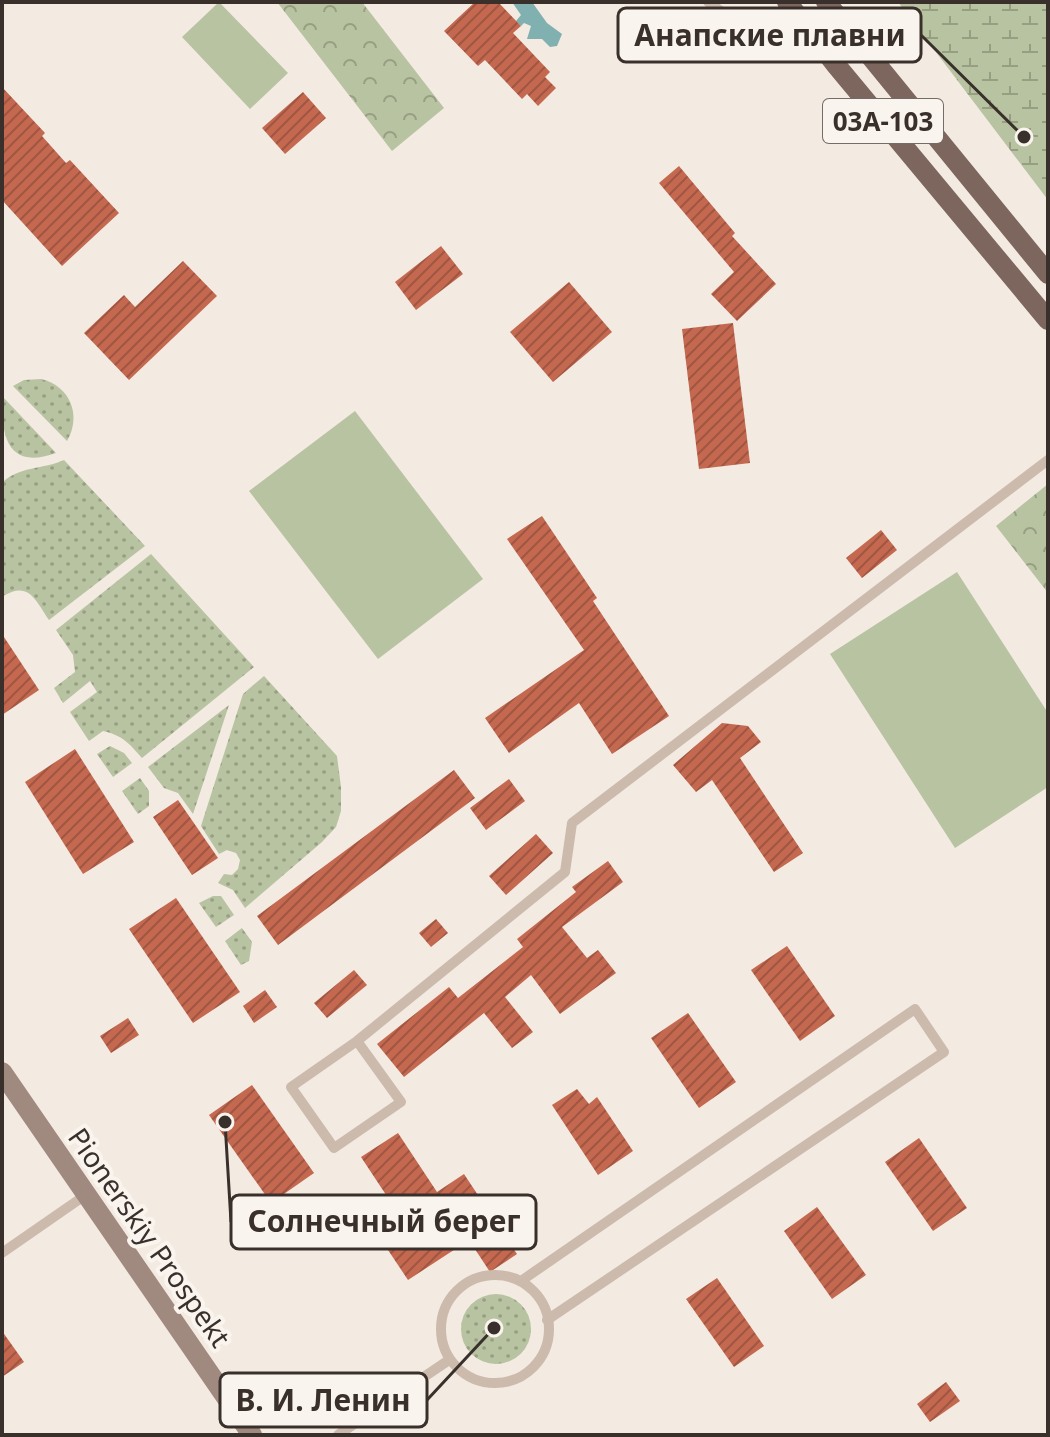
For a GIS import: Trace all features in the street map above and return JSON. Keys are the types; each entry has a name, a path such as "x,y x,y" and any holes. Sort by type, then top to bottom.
{"main road":[{"name":"03А-103","path":"787,2 1048,320"},
{"name":"03А-103","path":"826,2 1048,274"}],"street":[{"name":"Pionerskiy Prospekt","path":"2,1072 252,1435"}],"lane":[{"path":"708,2 745,28"},
{"path":"357,1041 401,1102 334,1148 291,1087 357,1041 565,872 572,823 1048,460"},
{"path":"521,1281 915,1009 944,1052 547,1320"},
{"path":"2,1253 87,1194"},
{"path":"503,1275 521,1281 531,1288 546,1310 549,1333 539,1361 516,1379 492,1383 467,1376 449,1360 443,1347 443,1312 452,1295 465,1283 483,1276 503,1275"},
{"path":"338,1435 449,1360"}],"green space":[{"path":"219,2 288,73 250,109 182,37"},
{"path":"277,2 362,2 444,108 392,151"},
{"path":"898,2 1048,2 1048,200"},
{"path":"41,379 59,388 70,403 73,421 67,441 13,386 24,380"},
{"path":"3,397 56,453 27,457 11,447 3,425"},
{"path":"355,411 483,579 378,659 249,491"},
{"path":"64,460 145,546 49,620 35,599 25,592 11,592 2,597 2,483 23,471"},
{"path":"1048,484 1048,593 996,526"},
{"path":"151,554 254,667 142,758 134,748 110,733 103,731 89,741 70,712 97,692 90,681 63,703 54,688 75,672 73,655 56,630"},
{"path":"957,572 1048,713 1048,787 955,848 830,654"},
{"path":"264,676 337,756 341,811 336,827 322,842 245,908 233,890 218,883 224,874 232,875 238,869 240,860 236,853 227,850 219,854 201,826 243,694"},
{"path":"229,705 193,814 178,793 164,788 148,767"},
{"path":"110,746 124,753 132,763 113,777 97,754"},
{"path":"140,778 149,791 149,806 138,814 122,791"},
{"path":"213,896 221,896 234,915 216,927 199,903"},
{"path":"242,928 252,942 249,961 241,965 225,941"},
{"path":"496,1294 521,1304 531,1329 521,1354 496,1364 471,1354 461,1329 471,1304"}],"water":[{"path":"512,2 532,2 547,23 562,34 557,46 550,47 542,39 527,39 531,26 524,23 521,26 516,21 521,15"}],"building":[{"path":"475,2 498,2 521,26 513,33 550,72 545,77 556,88 538,106 527,94 522,99 485,60 478,66 444,31"},
{"path":"2,87 45,133 42,136 66,163 70,160 119,213 62,266 2,200"},
{"path":"303,92 326,118 285,154 262,128"},
{"path":"679,166 735,233 732,236 776,284 737,321 711,294 734,272 659,183"},
{"path":"441,246 463,274 416,310 395,282"},
{"path":"183,261 217,296 129,380 84,333 124,295 135,307"},
{"path":"569,282 612,332 553,382 510,332"},
{"path":"733,323 750,463 699,469 682,329"},
{"path":"542,516 597,598 593,601 669,716 612,754 579,703 509,753 485,718 584,650 507,539"},
{"path":"881,530 897,550 862,578 846,558"},
{"path":"2,634 39,690 2,715"},
{"path":"722,723 748,726 761,742 740,758 803,853 774,872 712,780 696,792 673,765"},
{"path":"75,749 134,842 83,874 25,782"},
{"path":"454,770 475,798 278,945 257,916"},
{"path":"509,779 525,801 486,830 470,808"},
{"path":"178,800 218,858 192,875 153,817"},
{"path":"536,834 553,853 506,895 489,876"},
{"path":"608,861 623,882 562,927 587,958 598,950 616,973 560,1014 531,975 505,997 533,1032 512,1048 484,1013 404,1077 377,1044 449,987 458,998 523,947 517,939 576,892 572,887"},
{"path":"176,898 240,992 193,1023 129,929"},
{"path":"436,919 448,933 431,947 419,933"},
{"path":"787,946 835,1016 800,1041 751,970"},
{"path":"354,970 367,985 327,1018 314,1003"},
{"path":"265,990 277,1007 254,1023 243,1006"},
{"path":"688,1013 736,1082 699,1108 651,1038"},
{"path":"128,1018 139,1035 111,1053 100,1036"},
{"path":"252,1085 314,1173 271,1203 209,1115"},
{"path":"577,1089 589,1104 597,1097 633,1151 598,1175 552,1105"},
{"path":"398,1133 437,1192 464,1174 517,1254 490,1272 469,1240 408,1280 376,1232 400,1216 361,1157"},
{"path":"919,1138 967,1208 933,1231 885,1162"},
{"path":"817,1207 866,1275 832,1299 784,1231"},
{"path":"717,1278 764,1346 734,1367 686,1299"},
{"path":"2,1331 24,1362 2,1377"},
{"path":"946,1382 960,1401 930,1422 917,1404"}],"place":[{"name":"Анапские плавни","path":"1024,137"},
{"name":"Солнечный берег","path":"225,1122"},
{"name":"В. И. Ленин","path":"494,1328"}]}
